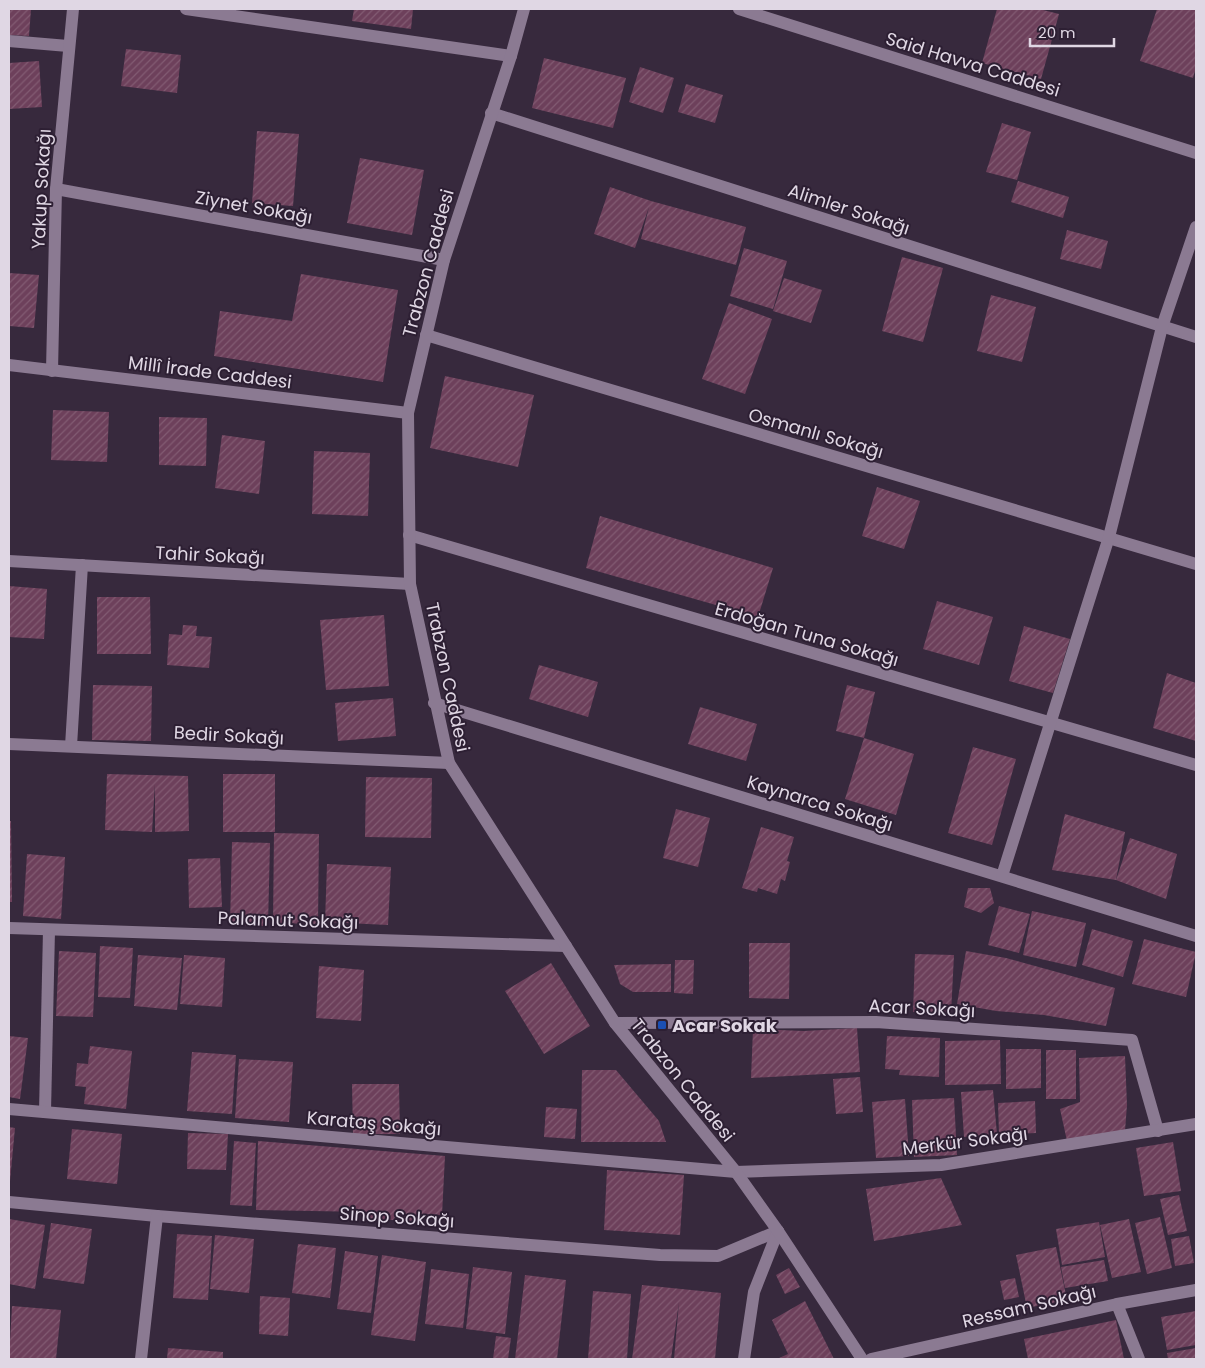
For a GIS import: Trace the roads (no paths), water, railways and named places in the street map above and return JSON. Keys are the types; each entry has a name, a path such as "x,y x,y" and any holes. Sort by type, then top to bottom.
{"street":[{"name":"Yakup Sokağı","path":"52,371 56,190 68,46 73,9"},
{"path":"186,9 510,56"},
{"name":"Trabzon Caddesi","path":"524,9 444,260 408,413 410,584 434,703 449,763 615,1023 736,1172 778,1231 862,1359"},
{"name":"Said Havva Caddesi","path":"738,9 1196,152"},
{"path":"9,41 68,46"},
{"name":"Alimler Sokağı","path":"491,113 1196,337"},
{"name":"Ziynet Sokağı","path":"56,190 444,260"},
{"path":"1002,876 1109,537 1162,327 1196,227"},
{"name":"Osmanlı Sokağı","path":"426,336 1196,564"},
{"name":"Millî İrade Caddesi","path":"9,365 408,413"},
{"name":"Erdoğan Tuna Sokağı","path":"409,535 1196,765"},
{"name":"Tahir Sokağı","path":"9,561 410,584"},
{"path":"71,746 82,565"},
{"name":"Kaynarca Sokağı","path":"434,703 1196,936"},
{"name":"Bedir Sokağı","path":"9,744 449,763"},
{"name":"Palamut Sokağı","path":"9,928 566,946"},
{"path":"45,1112 49,930"},
{"name":"Acar Sokağı","path":"615,1023 876,1022 1132,1040 1158,1131"},
{"name":"Karataş Sokağı","path":"9,1109 736,1172"},
{"name":"Merkür Sokağı","path":"736,1172 941,1165 1196,1124"},
{"name":"Sinop Sokağı","path":"9,1202 157,1216 660,1255 718,1256 778,1231"},
{"path":"141,1359 157,1216"},
{"path":"744,1359 754,1292 778,1231"},
{"name":"Ressam Sokağı","path":"871,1359 1117,1304 1196,1290"},
{"path":"1117,1304 1139,1359"}],"place":[{"name":"Acar Sokak","path":"662,1025"}]}
